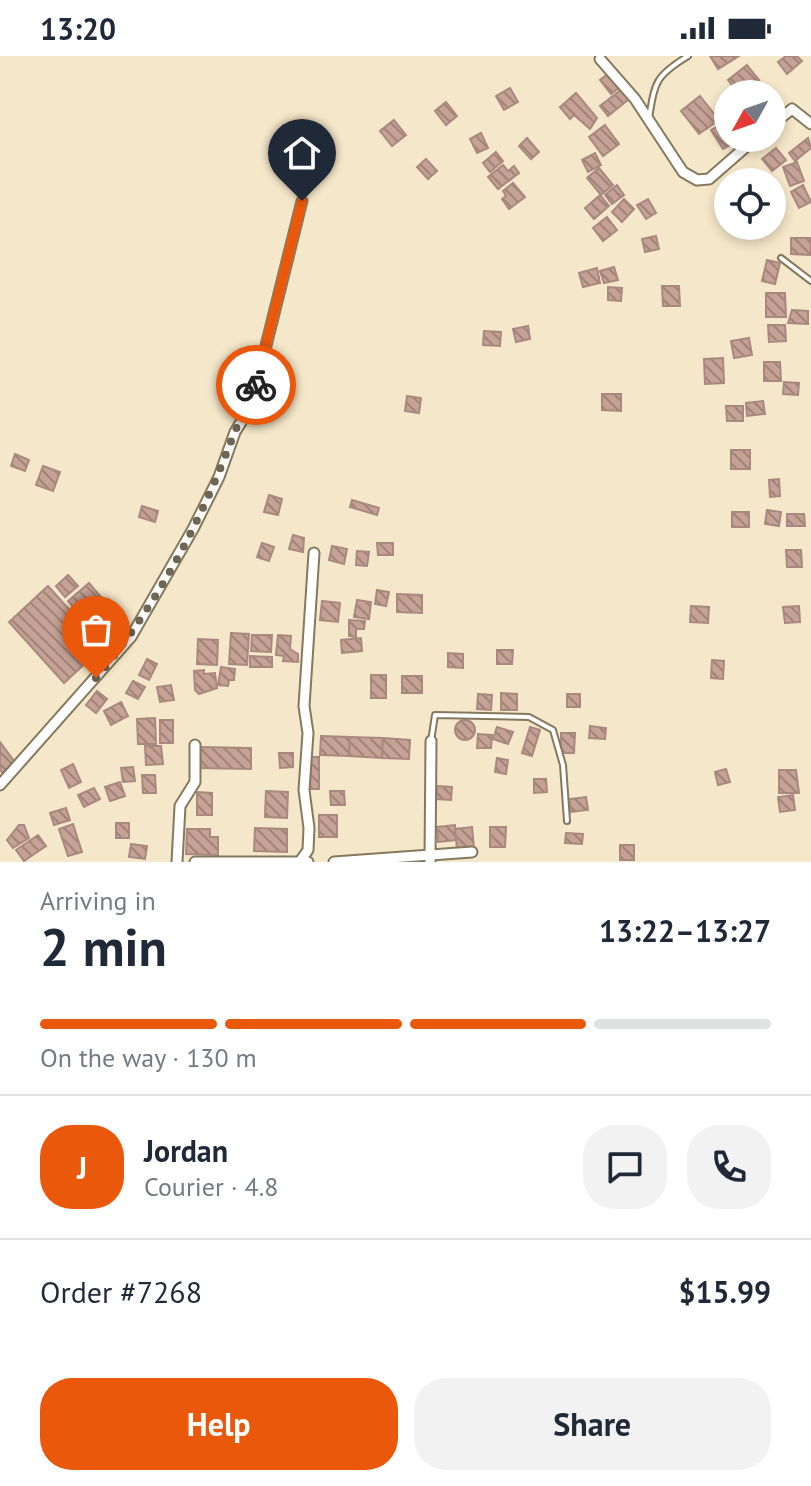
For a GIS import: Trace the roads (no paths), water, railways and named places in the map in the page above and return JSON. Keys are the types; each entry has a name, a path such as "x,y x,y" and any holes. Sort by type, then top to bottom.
{"street":[{"path":"600,59 683,172 697,180 709,179 740,152"},
{"path":"786,114 792,109 811,124"},
{"path":"0,785 32,753 131,637 193,529 219,477 235,432 251,406 302,201"},
{"path":"195,862 305,861 309,828 304,790 308,733 304,706 314,553"},
{"path":"430,858 431,741"},
{"path":"177,862 180,806 195,782 195,745"},
{"path":"334,862 430,858 472,852"}],"lane":[{"path":"648,121 655,81 666,69 688,56"},
{"path":"781,258 811,281"},
{"path":"431,741 435,715 490,714 539,720 553,730 558,745 567,821"}]}
